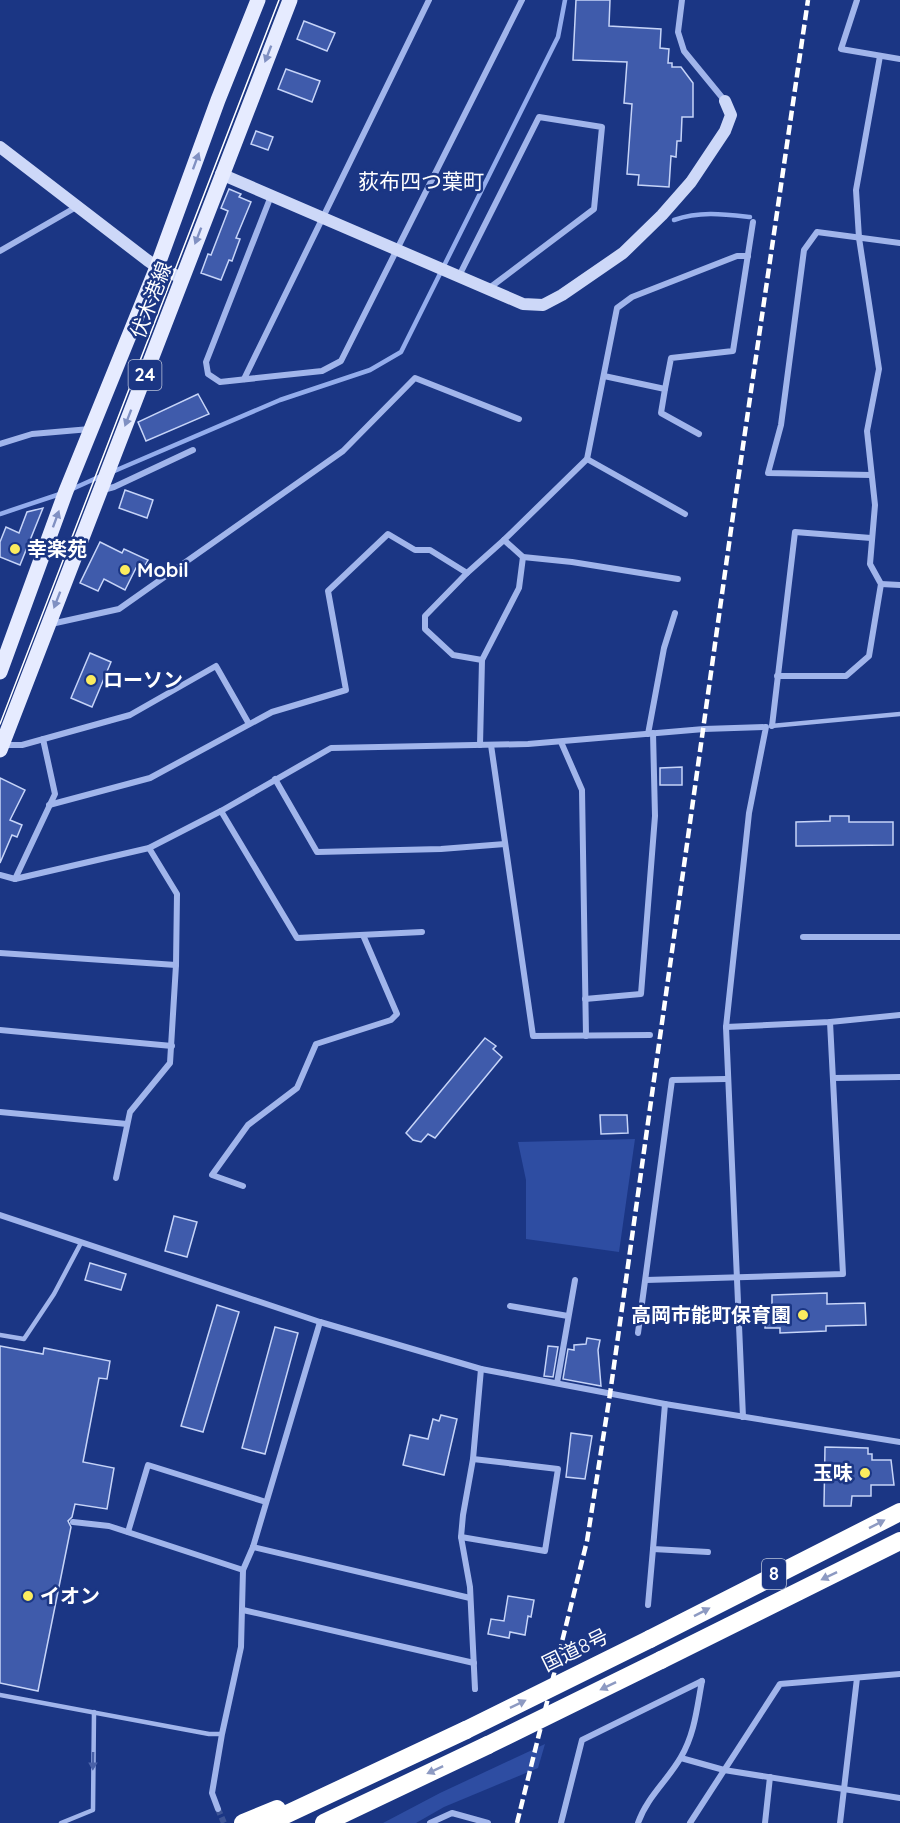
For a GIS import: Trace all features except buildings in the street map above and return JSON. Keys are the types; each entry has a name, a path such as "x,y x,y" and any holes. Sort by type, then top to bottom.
{"highway":[{"name":"国道8号","path":"268,1823 466,1730 900,1512"},
{"name":"8","path":"324,1823 488,1745 900,1541"},
{"name":"8","path":"243,1823 350,1785"}],"main road":[{"name":"伏木港線","path":"0,672 66,491 157,267 218,100 258,0"},
{"name":"伏木港線","path":"1,746 290,0"}],"street":[{"path":"244,379 429,0"},
{"path":"272,195 206,362 208,374 220,382 322,371 341,361 522,0"},
{"path":"222,174 487,290 523,304 543,305 562,295 623,253 662,215 691,182 725,131 731,115 725,100 684,51 678,32 682,0"},
{"path":"857,0 841,49 900,59"},
{"path":"777,676 846,676 869,657 881,584 870,564 875,505 867,431 879,369 859,238 856,190 880,56"},
{"path":"459,277 539,117 602,127 594,210 487,290"},
{"path":"0,147 157,267 182,278"},
{"path":"0,251 78,206"},
{"path":"699,434 661,413 671,358 733,351 753,222"},
{"path":"871,475 768,473 781,425 804,250 817,232 900,243"},
{"path":"482,660 453,655 425,629 425,616 587,459 617,308 632,297 738,256 748,256"},
{"path":"604,376 665,390"},
{"path":"48,625 119,609 343,451 415,378 519,419"},
{"path":"0,444 32,434 92,429"},
{"path":"99,491 114,487 193,450"},
{"path":"587,459 685,514"},
{"path":"743,1417 726,1079 726,1027 749,813 769,726 795,532 871,538"},
{"path":"49,806 150,778 272,712 345,690 328,591 388,534 414,550 430,550 467,573"},
{"path":"504,540 523,557 572,562 678,579"},
{"path":"480,745 482,660 519,588 523,557"},
{"path":"881,584 900,585"},
{"path":"585,999 641,994 655,816 651,734 663,648 675,613"},
{"path":"1,746 22,745 43,740 130,715 216,666 249,724"},
{"path":"0,875 15,879 149,848 221,811 331,748 561,742 769,726"},
{"path":"15,879 55,794 43,740"},
{"path":"561,742 582,790 586,1035"},
{"path":"491,745 533,1036 650,1035"},
{"path":"275,779 316,852 441,849 505,844"},
{"path":"221,811 297,938 422,932"},
{"path":"116,1178 130,1112 170,1063 172,1046 177,894 149,848"},
{"path":"243,1186 212,1175 248,1125 297,1088 316,1044 391,1020 397,1014 363,935"},
{"path":"803,937 900,937"},
{"path":"0,953 176,965"},
{"path":"726,1027 830,1022 900,1015"},
{"path":"646,1280 843,1274 830,1022"},
{"path":"0,1029 172,1046"},
{"path":"833,1078 900,1077"},
{"path":"638,1333 672,1080 726,1079"},
{"path":"0,1112 127,1124"},
{"path":"0,1215 320,1323 481,1368 665,1404 900,1442"},
{"path":"557,1383 575,1280"},
{"path":"510,1306 568,1316"},
{"path":"218,1809 212,1793 241,1647 243,1570 253,1547 320,1323"},
{"path":"475,1689 470,1598 461,1537 473,1459 481,1368"},
{"path":"648,1605 665,1404"},
{"path":"461,1537 545,1551 558,1469 473,1459"},
{"path":"128,1532 148,1466 266,1502"},
{"path":"73,1522 109,1526 243,1570"},
{"path":"253,1547 470,1598"},
{"path":"653,1550 708,1552"},
{"path":"243,1610 474,1663"},
{"path":"690,1823 780,1684 900,1674"},
{"path":"840,1823 858,1678"},
{"path":"561,1823 582,1740 702,1681 693,1733 681,1758 643,1808 638,1823"},
{"path":"681,1758 724,1770 900,1798"},
{"path":"765,1823 770,1777"},
{"path":"430,1823 452,1814 488,1823"}],"lane":[{"path":"769,726 900,714"},
{"path":"0,1335 24,1339 54,1294 81,1243"},
{"path":"0,1695 209,1734 222,1734"},
{"path":"61,1823 93,1810 94,1712"}],"shaded area":[{"path":"635,1139 619,1252 526,1239 526,1180 518,1142"},
{"path":"545,1744 538,1768 444,1807 416,1823 383,1823 440,1793"}],"waterway":[{"path":"112,472 280,400 370,370 401,352 558,37 565,0"},
{"path":"674,220 702,214 750,217"},
{"path":"70,490 101,476"},
{"path":"0,514 63,493"}],"tunnel":[{"path":"218,1809 224,1823"}],"tram line":[{"path":"0,724 279,0"}],"railway":[{"path":"517,1823 587,1541 610,1394 736,494 808,0"}],"place":[{"name":"幸楽苑","path":"15,549"},
{"name":"Mobil","path":"125,570"},
{"name":"ローソン","path":"91,680"},
{"name":"高岡市能町保育園","path":"803,1315"},
{"name":"玉味","path":"865,1473"},
{"name":"イオン","path":"28,1596"}],"district":[{"name":"荻布四つ葉町","path":"421,182"}]}
